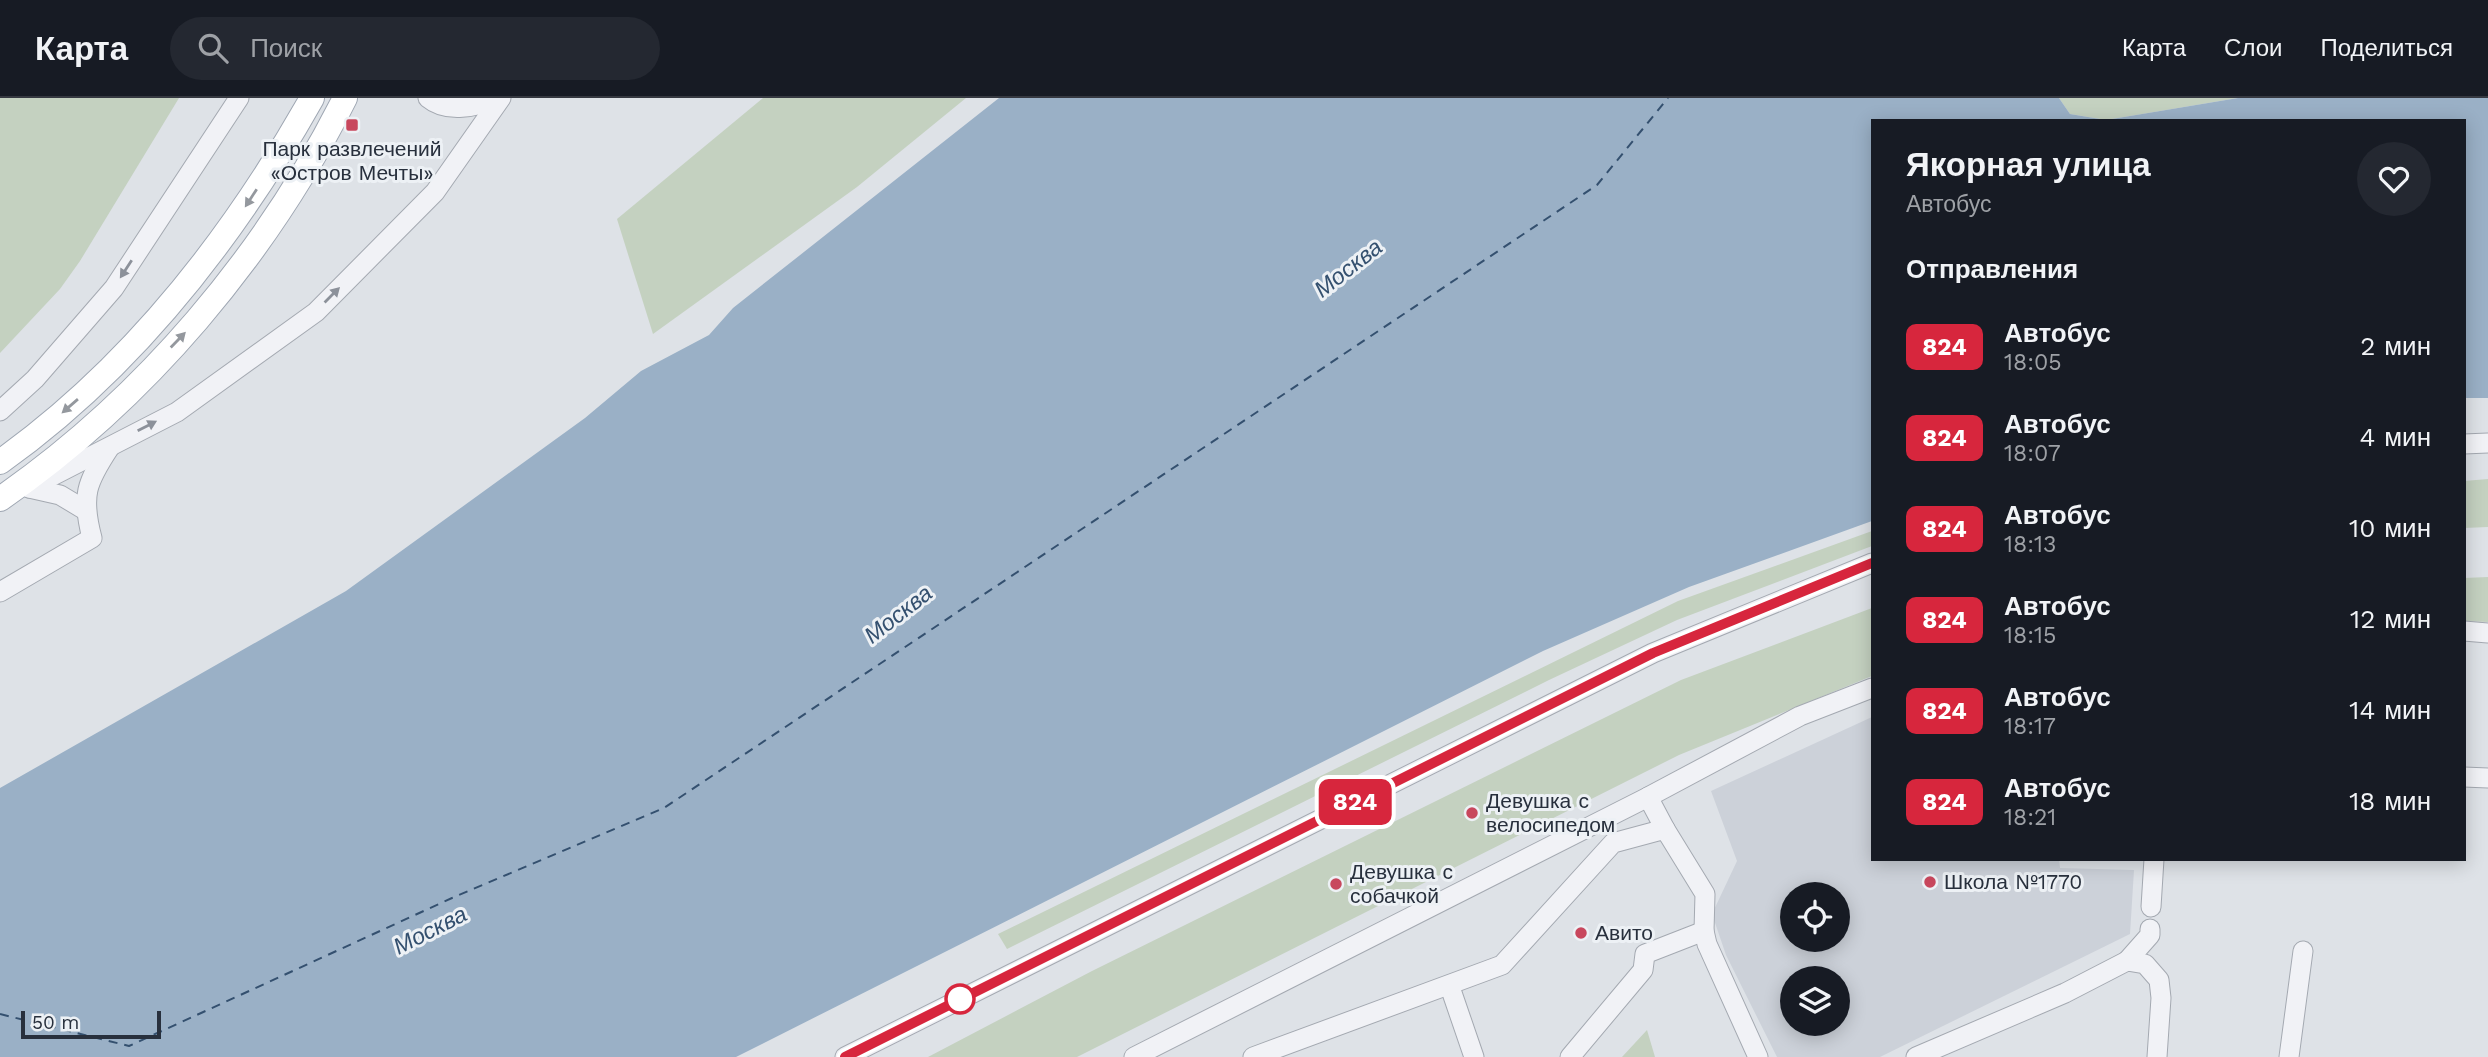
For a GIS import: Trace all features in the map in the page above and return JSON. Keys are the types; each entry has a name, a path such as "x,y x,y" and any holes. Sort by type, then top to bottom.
{"main road":[{"path":"0,462 80,397 135,344 164,311 239,216 312,98"},
{"path":"0,501 60,455 126,394 187,331 269,225 345,98"}],"street":[{"path":"0,411 35,379 114,288 239,98"},
{"path":"428,98 455,107 477,107 499,98"},
{"path":"0,501 177,412 316,312 435,192 499,98"},
{"path":"2466,444 2488,443"},
{"path":"0,592 92,538 85,510 88,479 112,444"},
{"path":"29,488 60,495 85,510"},
{"path":"845,1057 1653,653 1871,563"},
{"path":"2466,631 2488,633"},
{"path":"1135,1057 1648,797 1800,716 1871,688"},
{"path":"2466,777 2488,778"},
{"path":"1648,797 1705,894 1704,931 1758,1057"},
{"path":"1253,1057 1450,987 1502,965 1613,843 1665,829"},
{"path":"2151,907 2154,861"},
{"path":"1916,1057 2065,993 2127,961 2150,935 2150,929"},
{"path":"1570,1057 1643,970 1645,954 1704,931"},
{"path":"2290,1057 2303,951"},
{"path":"2127,961 2145,964 2159,980 2161,998 2157,1057"},
{"path":"1450,987 1474,1057"}],"shaded area":[{"name":"Школа №1770","path":"1871,717 1871,861 2059,861 2060,868 2134,870 2130,934 1880,1057 1777,1057 1726,955 1712,914 1737,861 1711,791"}],"green space":[{"path":"0,98 179,98 80,261 60,289 0,353"},
{"path":"763,98 966,98 857,187 653,334 617,219"},
{"path":"2059,98 2238,98 2112,119 2070,114"},
{"path":"2488,479 2488,527 2466,528 2466,481"},
{"path":"1871,531 1871,546 1677,620 1549,680 1007,949 998,934 1678,601"},
{"path":"2488,577 2488,622 2466,621 2466,578"},
{"path":"1871,608 1871,676 1679,755 1077,1057 928,1057 1092,971 1681,680"},
{"path":"1647,1030 1655,1057 1622,1057"}],"water":[{"name":"Москва","path":"999,98 2059,98 2070,114 2100,119 1871,119 1871,521 1689,587 1543,651 736,1057 0,1057 0,788 346,591 585,418 641,371 709,335 733,308"},
{"path":"2238,98 2488,98 2488,398 2466,398 2466,119 2112,119"}],"ferry route":[{"path":"0,1014 129,1046 452,898 664,808 1597,185 1668,98"}],"bus line":[{"name":"824","path":"845,1057 1653,653 1871,563"}],"place":[{"name":"Парк развлечений «Остров Мечты»","path":"352,125"},
{"name":"Девушка с велосипедом","path":"1472,813"},
{"name":"Школа №1770","path":"1930,882"},
{"name":"Девушка с собачкой","path":"1336,884"},
{"name":"Авито","path":"1581,933"}]}
